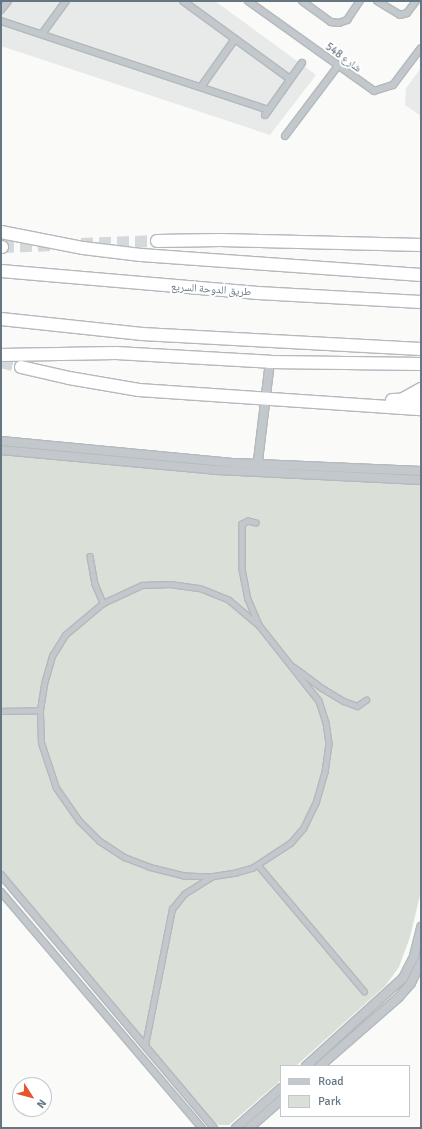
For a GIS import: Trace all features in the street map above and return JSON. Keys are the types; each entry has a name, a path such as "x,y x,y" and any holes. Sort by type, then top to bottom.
{"highway":[{"path":"1,232 83,248 141,255 421,275"},
{"path":"157,242 220,240 421,245"},
{"name":"طريق الدوحة السريع","path":"1,270 258,293 421,302"},
{"path":"1,320 142,334 421,349"},
{"path":"1,355 116,353 270,362 421,364"},
{"path":"22,367 69,378 139,390 421,409"},
{"path":"400,400 421,389"},
{"path":"318,402 421,400"}],"street":[{"path":"1,10 8,1"},
{"path":"42,34 66,1"},
{"path":"183,1 290,79"},
{"name":"شارع 548","path":"248,1 368,88 381,91 393,85 421,48"},
{"path":"302,1 335,23 347,20 360,1"},
{"path":"377,1 400,15 407,13 416,1"},
{"path":"1,21 200,87 267,112 302,62"},
{"path":"200,87 235,38"},
{"path":"285,136 338,66"},
{"path":"258,473 257,464 270,362"},
{"path":"1,441 257,464 421,471"},
{"path":"1,450 258,473 421,480"},
{"path":"256,523 248,521 242,524 241,540 242,569 248,599 259,625"},
{"path":"90,556 95,584 103,603"},
{"path":"178,585 200,588 229,600 259,625 319,701 326,722 329,744 325,772 316,803 304,828 291,843 258,865 236,873 212,877 184,876 149,867 125,858 95,837 79,821 56,788 41,743 40,710 52,656 65,635 103,603 142,586 178,585"},
{"path":"289,664 322,688 344,700 357,706 366,700"},
{"path":"1,711 40,710"},
{"path":"258,865 364,991"},
{"path":"1,875 214,1128"},
{"path":"145,1045 172,909 184,894 212,877"},
{"path":"1,892 202,1128"},
{"path":"307,1065 403,978 414,956 421,927"},
{"path":"321,1065 399,997 411,983 421,962"},
{"path":"236,1128 280,1089"},
{"path":"249,1128 280,1101"}],"shaded area":[{"path":"1,1 215,1 316,75 270,135 1,46"},
{"path":"421,68 421,116 405,105 406,88"}],"green space":[{"path":"1,454 209,473 421,484 421,891 410,937 399,967 386,985 297,1065 280,1065 280,1081 229,1125 219,1125 212,1121 1,872"}],"tunnel":[{"path":"81,244 157,241"},
{"path":"2,247 56,245"},
{"path":"1,362 21,367"}]}
